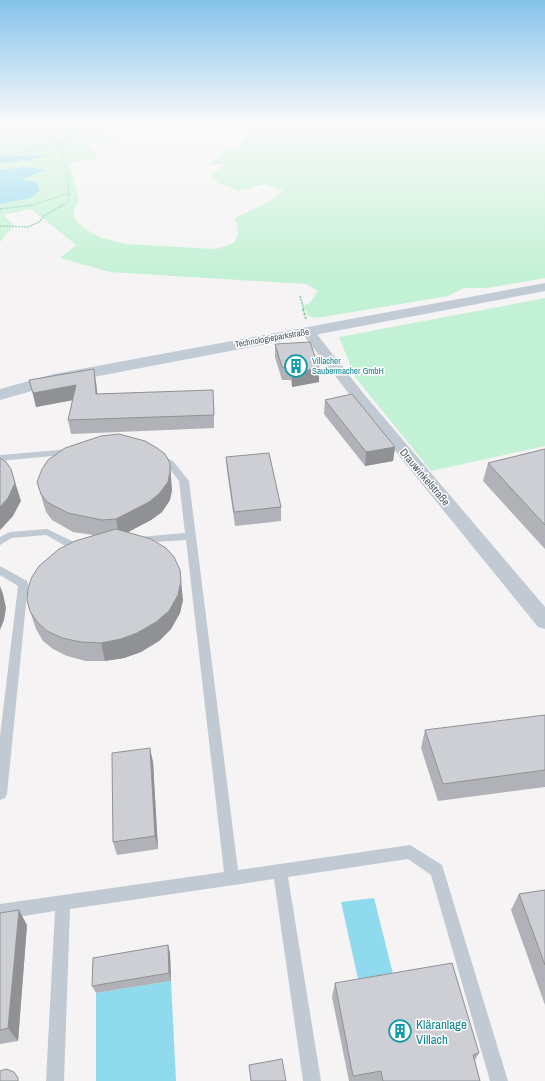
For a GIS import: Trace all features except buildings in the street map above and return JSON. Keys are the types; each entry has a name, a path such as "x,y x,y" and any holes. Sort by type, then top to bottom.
{"street":[{"name":"Technologieparkstraße","path":"0,395 54,379 95,370 308,332 545,287"},
{"name":"Drauwinkelstraße","path":"308,332 358,396 545,622"}],"lane":[{"path":"0,458 78,452"},
{"path":"145,452 152,453 170,462 184,481 232,878"},
{"path":"0,542 10,535 47,532 74,546"},
{"path":"128,541 190,536"},
{"path":"61,555 74,546 89,544"},
{"path":"0,570 26,582 0,794"},
{"path":"0,912 410,852 437,870 499,1081"},
{"path":"280,870 312,1081"},
{"path":"55,1081 63,903"}],"path":[{"path":"0,226 28,227 39,222 44,216 69,201 70,193 67,173"},
{"path":"0,209 28,206 70,193"},
{"path":"300,296 308,332"}],"green space":[{"path":"34,173 72,173 79,201 73,211 76,221 87,230 102,238 126,244 215,249 234,243 238,234 235,218 270,201 283,191 265,184 239,191 220,184 211,175 213,173 545,173 545,278 487,288 464,288 448,296 317,318 308,316 304,305 310,303 318,291 306,284 110,272 60,258 76,245 31,209 3,215 14,225 0,242 0,204 5,203 20,180 36,175"},
{"path":"545,298 545,446 431,471 355,377 339,337"}],"water":[{"path":"0,173 38,173 22,180 36,182 40,190 31,198 0,204"},
{"path":"374,898 396,986 361,992 341,902"},
{"path":"171,981 176,1081 96,1081 96,993"}],"place":[{"name":"Villacher Saubermacher GmbH","path":"296,366"},
{"name":"Kläranlage Villach","path":"400,1031"}]}
